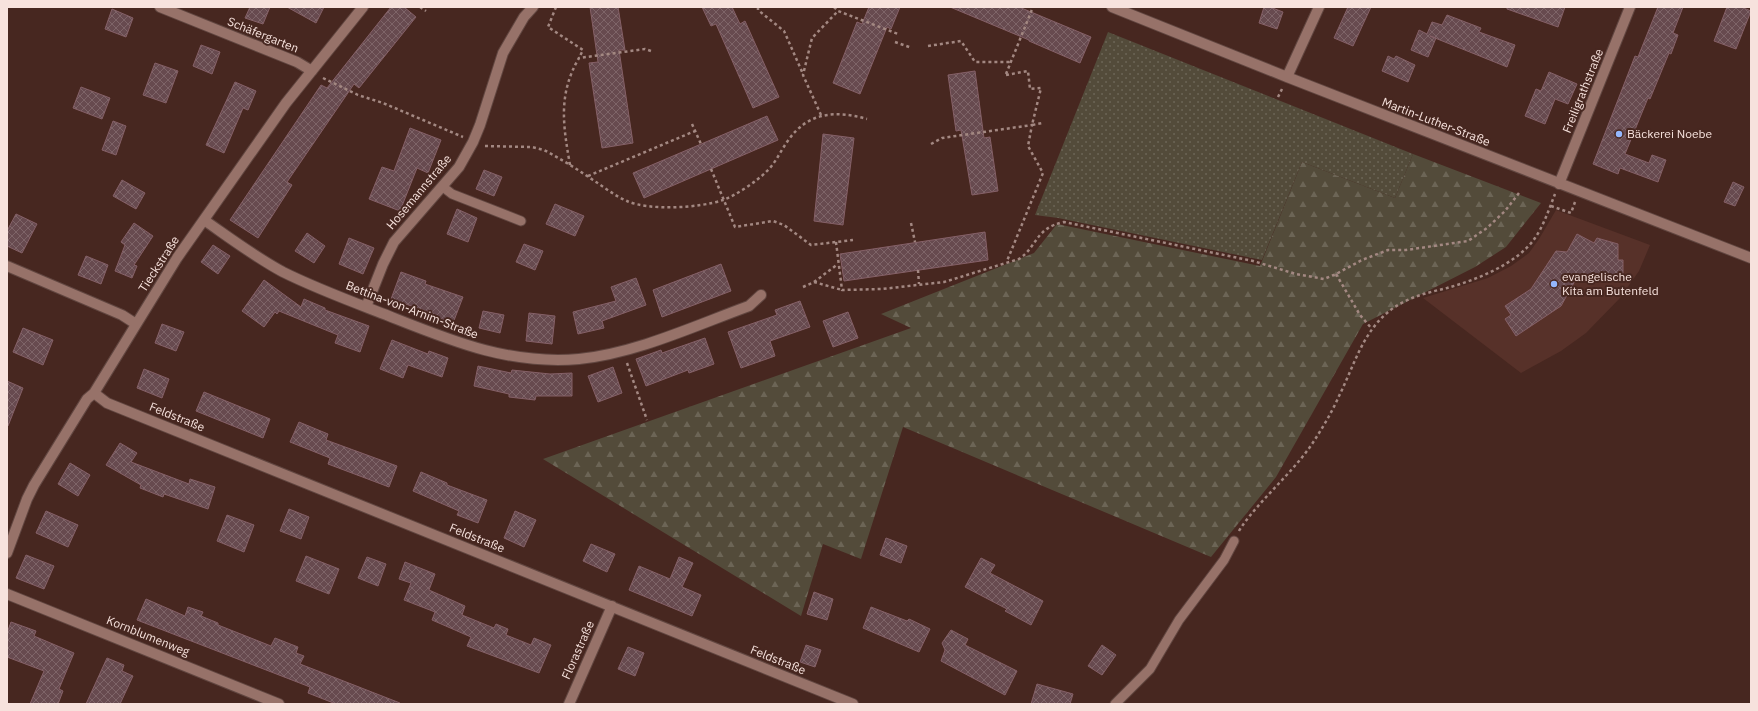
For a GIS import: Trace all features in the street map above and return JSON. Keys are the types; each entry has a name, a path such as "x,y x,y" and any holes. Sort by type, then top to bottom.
{"street":[{"name":"Schäfergarten","path":"160,7 297,62 312,72"},
{"name":"Tieckstraße","path":"7,553 27,499 87,399 94,393 170,269 286,103 363,7"},
{"name":"Hosemannstraße","path":"366,307 383,264 394,242 407,225 443,187 458,167 473,142 480,125 503,53 524,18 533,7"},
{"name":"Martin-Luther-Straße","path":"1112,7 1559,184 1751,258"},
{"path":"1287,77 1319,7"},
{"name":"Freiligrathstraße","path":"1559,184 1630,7"},
{"name":"Bettina-von-Arnim-Straße","path":"204,220 254,255 308,284 452,342 496,354 528,359 578,359 623,351 749,306 761,295"},
{"path":"7,266 122,315 136,324"},
{"name":"Feldstraße","path":"94,393 107,403 853,704"},
{"name":"Kornblumenweg","path":"7,594 279,704"},
{"name":"Florastraße","path":"569,704 612,606"}],"lane":[{"path":"443,187 452,194 521,221"},
{"path":"1115,704 1150,669 1179,620 1224,560 1234,541"}],"path":[{"path":"420,7 426,11"},
{"path":"556,7 548,27 583,50 572,70 564,101 564,135 570,165"},
{"path":"758,7 758,10 784,31 821,115"},
{"path":"834,7 838,11 898,34"},
{"path":"1007,262 1043,173 1028,146 1041,88 1030,89 1028,72 1006,75 1033,7"},
{"path":"803,75 812,38 838,11"},
{"path":"928,46 962,41 975,62 1011,62"},
{"path":"895,42 912,48"},
{"path":"579,58 645,49 652,52"},
{"path":"312,72 346,89 473,142 493,147 532,147 544,150 627,202 658,207 686,207 723,200 754,183 767,171 788,140 798,129 821,115 850,114 867,119"},
{"path":"931,144 942,138 1043,123"},
{"path":"692,124 701,144"},
{"path":"588,177 695,132"},
{"path":"711,169 723,200 736,227 773,221 784,225 810,245 852,240"},
{"path":"1234,541 1241,527 1262,501 1288,474 1313,442 1339,397 1357,355 1372,329 1386,313 1399,304 1423,294 1480,278 1510,260 1524,250 1535,239 1551,206 1571,213 1580,192"},
{"path":"814,282 842,290 882,289 944,282 1019,259 1026,254 1039,234 1053,224 1064,222 1253,261 1314,278 1324,279 1362,260 1388,250 1406,250 1468,241 1487,228 1505,211 1519,193"},
{"path":"911,223 915,242"},
{"path":"836,242 842,290"},
{"path":"803,287 814,282 838,264"},
{"path":"918,270 919,284"},
{"path":"1336,274 1360,315 1372,329"},
{"path":"623,351 648,420"}],"shaded area":[{"path":"1556,210 1650,245 1639,271 1620,298 1586,333 1561,351 1521,373 1423,298 1488,278 1511,266 1529,253"}],"green space":[{"path":"1108,32 1413,154 1395,198 1302,162 1262,260 1058,218 1035,215"},
{"path":"1413,154 1541,203 1506,247 1475,267 1363,324 1276,477 1211,557 903,427 861,559 823,544 801,616 543,459 911,328 881,314 1034,253 1057,224 1260,266 1302,162 1395,198"}],"building":[{"path":"250,7 270,7 263,24 245,18"},
{"path":"287,7 324,7 316,23"},
{"path":"391,7 404,7 416,17 359,88 354,84 287,182 292,185 258,238 230,220 321,85 327,88"},
{"path":"590,7 618,7 625,50 619,50 633,143 602,148 589,63 598,62"},
{"path":"702,7 732,7 740,24 745,21 779,97 753,108 716,24 711,26"},
{"path":"869,7 900,7 891,29 887,27 860,94 833,83 857,22 862,24"},
{"path":"950,7 1019,7 1091,37 1080,63"},
{"path":"1264,7 1270,7 1283,12 1277,29 1259,23"},
{"path":"1348,7 1371,7 1353,46 1334,38"},
{"path":"1507,7 1565,7 1558,27 1507,9"},
{"path":"1658,7 1683,7 1673,33 1678,35 1671,54 1669,53 1650,99 1648,98 1625,154 1649,163 1652,155 1666,160 1658,182 1620,168 1618,174 1593,164 1635,56 1638,57"},
{"path":"1727,7 1741,7 1751,11 1736,49 1714,41"},
{"path":"112,9 133,18 126,37 105,29"},
{"path":"1447,15 1481,28 1479,32 1515,45 1507,67 1436,38 1428,57 1411,50 1419,30 1427,34 1432,22 1442,25"},
{"path":"201,45 220,52 212,74 193,66"},
{"path":"1388,56 1394,59 1396,56 1415,65 1408,82 1382,71"},
{"path":"155,63 178,71 166,103 143,95"},
{"path":"975,71 984,138 990,137 998,191 972,195 961,130 956,131 948,75"},
{"path":"1549,72 1577,84 1568,104 1555,99 1545,124 1525,116 1536,89 1541,91"},
{"path":"235,82 256,91 248,110 243,108 224,153 206,145"},
{"path":"81,87 110,98 102,119 73,108"},
{"path":"767,116 778,140 644,198 633,173"},
{"path":"113,121 126,126 116,155 102,150"},
{"path":"410,128 441,140 428,173 417,168 400,211 369,199 382,167 394,171"},
{"path":"823,134 854,138 843,225 814,221"},
{"path":"484,170 502,177 494,196 476,189"},
{"path":"122,180 145,193 136,209 113,196"},
{"path":"1733,182 1744,187 1735,206 1724,202"},
{"path":"555,204 584,216 575,236 546,224"},
{"path":"457,209 477,218 468,242 447,234"},
{"path":"16,214 37,224 22,253 7,246 7,231"},
{"path":"134,223 153,236 134,265 137,266 132,278 115,271 125,245 121,242"},
{"path":"985,232 988,260 844,281 840,254"},
{"path":"307,233 325,246 314,263 295,251"},
{"name":"evangelische Kita am Butenfeld","path":"1577,234 1594,243 1597,238 1618,244 1618,260 1623,260 1623,278 1576,279 1561,306 1516,336 1505,319 1511,315 1505,306 1531,289 1556,251 1567,252"},
{"path":"349,238 374,248 363,274 339,264"},
{"path":"524,244 543,251 535,270 516,262"},
{"path":"213,245 230,256 218,274 201,262"},
{"path":"86,256 108,265 101,284 78,275"},
{"path":"721,264 731,291 662,317 653,290"},
{"path":"401,272 426,281 425,284 463,297 453,323 428,314 429,312 391,299"},
{"path":"636,278 646,305 602,321 604,328 578,334 573,312 616,301 611,287"},
{"path":"264,280 301,307 304,299 325,308 325,310 369,326 360,352 335,343 338,335 279,311 277,314 275,312 264,327 242,311"},
{"path":"800,301 810,327 770,341 775,356 741,368 728,332 777,315 775,310"},
{"path":"483,311 504,315 500,333 479,328"},
{"path":"848,312 858,338 833,347 823,321"},
{"path":"529,313 555,316 552,344 526,341"},
{"path":"162,324 184,332 176,351 155,343"},
{"path":"23,328 53,340 43,365 13,352"},
{"path":"705,338 714,364 689,373 688,370 646,386 636,359 661,350 662,353"},
{"path":"392,340 428,354 429,351 448,358 442,377 408,365 403,378 380,369"},
{"path":"478,366 511,373 512,370 550,374 572,373 572,396 536,396 535,400 509,397 509,394 474,386"},
{"path":"613,367 622,393 598,402 588,376"},
{"path":"144,369 169,379 162,398 137,388"},
{"path":"7,381 23,388 8,426 7,426"},
{"path":"204,392 270,419 263,438 196,411"},
{"path":"299,422 328,434 326,440 397,466 389,487 328,464 330,458 290,442"},
{"path":"120,443 137,453 131,462 189,484 190,479 215,487 208,509 164,494 163,497 140,488 141,485 106,465"},
{"path":"70,463 90,475 78,496 58,484"},
{"path":"421,472 447,483 447,485 487,500 478,523 457,515 459,511 413,491"},
{"path":"289,509 309,517 301,539 280,531"},
{"path":"46,511 78,525 68,547 36,533"},
{"path":"515,511 536,520 524,547 504,538"},
{"path":"227,515 254,525 244,552 217,541"},
{"path":"886,538 907,546 901,563 880,555"},
{"path":"591,544 615,554 607,572 583,561"},
{"path":"26,555 54,566 44,589 16,578"},
{"path":"306,556 339,569 329,594 296,581"},
{"path":"367,557 386,564 378,586 358,578"},
{"path":"679,557 693,563 682,587 701,595 692,616 629,590 639,566 670,579"},
{"path":"981,558 995,565 990,573 1043,601 1031,625 1005,611 1007,609 965,587"},
{"path":"405,562 435,574 429,590 465,606 462,615 494,628 496,624 508,629 506,635 531,645 534,638 551,645 539,673 467,646 471,637 432,620 435,612 404,600 411,583 399,579"},
{"path":"814,592 833,599 827,620 807,614"},
{"path":"146,599 185,616 188,607 203,612 201,616 218,623 218,625 271,646 275,638 298,647 296,653 304,656 300,664 400,704 336,704 308,693 310,687 137,620"},
{"path":"871,607 907,621 909,619 930,629 919,652 863,628"},
{"path":"11,622 36,631 34,636 74,653 59,689 63,691 58,704 30,704 44,671 7,657 7,633"},
{"path":"951,630 968,639 965,645 1017,671 1005,695 941,661 945,650 942,643"},
{"path":"806,645 821,650 815,667 800,662"},
{"path":"1102,645 1116,655 1102,675 1088,666"},
{"path":"628,647 644,653 635,676 618,669"},
{"path":"107,658 124,665 122,671 133,676 120,704 86,704"},
{"path":"1037,684 1073,694 1070,704 1031,704"}],"place":[{"name":"Bäckerei Noebe","path":"1619,134"},
{"name":"evangelische Kita am Butenfeld","path":"1554,284"}]}
